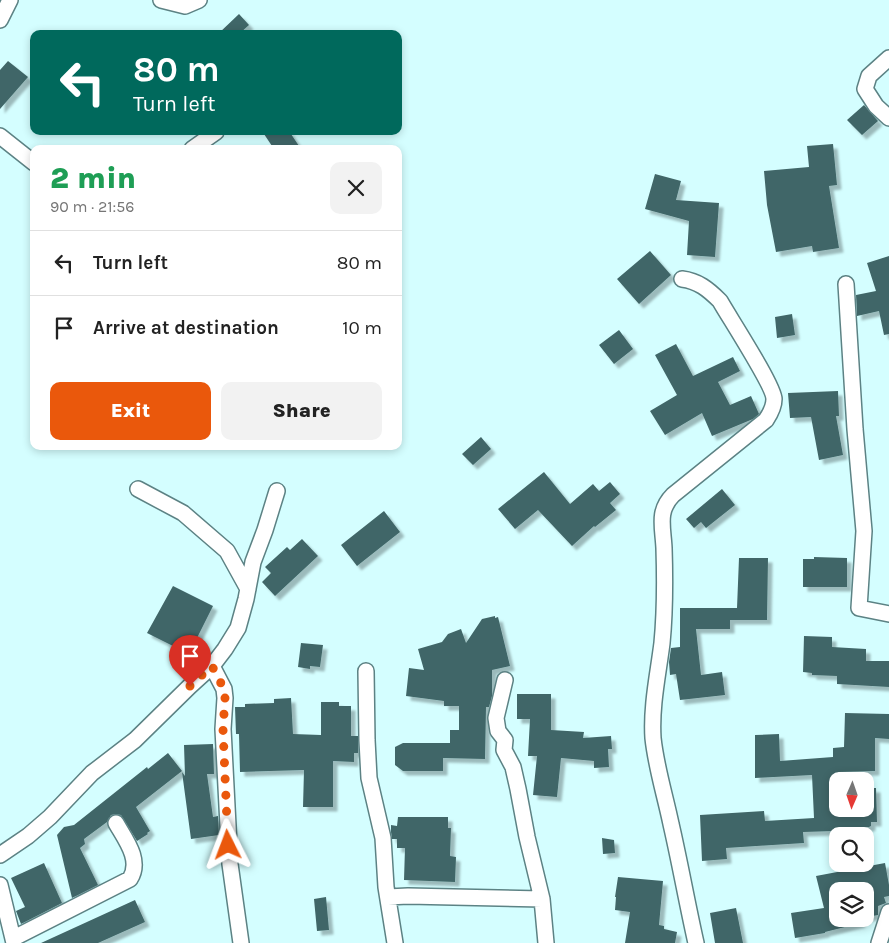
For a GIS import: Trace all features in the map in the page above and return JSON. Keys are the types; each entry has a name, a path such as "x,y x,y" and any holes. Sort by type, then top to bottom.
{"street":[{"path":"0,20 10,0"},
{"path":"161,0 185,6 199,0"},
{"path":"889,58 869,76 865,89 876,106 889,118"},
{"path":"198,145 212,135"},
{"path":"0,136 30,160"},
{"path":"682,279 696,281 720,301 768,383 774,398 771,412 766,420 673,494 663,506 661,517 664,550 664,609 653,717 654,738 660,776 696,943"},
{"path":"846,284 855,429 864,530 859,608 889,614"},
{"path":"138,489 183,513 227,551 248,589"},
{"path":"0,856 28,836 50,817 92,773 135,740 212,666 226,649 238,628 248,589 252,562 265,530 277,491"},
{"path":"212,666 224,689 225,698 223,729 230,864 242,943"},
{"path":"366,671 369,778 383,838 394,943"},
{"path":"506,680 496,718 498,731 505,740 504,750 513,767 517,782 527,837 542,898 546,943"},
{"path":"0,885 14,940 130,879 135,868 132,853 116,823"},
{"path":"388,898 408,896 542,898"},
{"path":"879,943 889,912"}],"building":[{"path":"239,14 249,25 243,30 222,30"},
{"path":"8,61 28,77 0,109 0,70"},
{"path":"864,105 878,121 862,135 847,120"},
{"path":"265,135 292,135 298,145 271,145"},
{"path":"833,144 837,185 829,186 839,248 813,252 812,246 776,252 767,205 764,171 809,167 807,146"},
{"path":"655,174 681,181 676,200 719,203 715,257 687,255 689,221 645,209"},
{"path":"650,251 671,275 639,304 617,279"},
{"path":"889,256 889,334 884,335 879,311 857,316 856,295 876,291 867,263"},
{"path":"792,314 795,335 777,338 775,317"},
{"path":"619,330 633,349 614,364 599,345"},
{"path":"676,344 693,376 733,357 740,371 718,382 730,405 751,396 759,414 753,419 712,436 702,413 665,435 650,411 677,395 655,355"},
{"path":"838,391 839,416 836,416 843,455 819,460 811,417 790,418 788,393"},
{"path":"481,437 491,449 473,465 462,454"},
{"path":"544,472 570,504 593,484 599,491 610,482 620,494 610,503 616,510 594,526 572,546 538,510 515,529 498,509"},
{"path":"722,489 735,505 706,528 701,522 694,528 686,519"},
{"path":"384,511 400,532 357,566 341,545"},
{"path":"302,539 318,556 275,596 262,582 271,573 265,567 287,547 290,550"},
{"path":"814,557 847,558 847,587 803,587 803,559 814,559"},
{"path":"739,558 768,558 767,620 730,620 730,629 696,629 701,675 722,672 725,695 680,700 676,674 670,675 669,662 671,648 680,647 680,608 737,608"},
{"path":"173,586 213,606 189,654 147,633"},
{"path":"495,616 495,618 498,617 510,666 492,670 492,696 489,707 486,707 485,759 443,758 443,771 403,771 395,765 395,747 403,743 450,743 450,730 459,730 459,706 444,706 444,701 406,696 409,668 424,670 418,649 442,642 448,634 461,629 466,643 482,619"},
{"path":"804,636 832,637 832,647 866,649 866,661 889,661 889,687 837,684 837,676 812,675 812,673 803,672"},
{"path":"301,643 323,645 320,667 310,666 310,669 298,667"},
{"path":"517,694 551,694 551,730 584,732 583,738 611,736 612,749 608,749 609,767 594,768 594,761 561,758 557,797 533,795 537,756 528,756 530,719 517,719"},
{"path":"291,698 293,734 321,735 321,702 339,702 339,706 351,706 351,736 358,736 358,753 354,753 354,762 333,761 333,807 303,807 304,770 240,772 239,734 236,734 235,707 245,707 245,704 274,703 274,699"},
{"path":"845,713 889,714 889,739 875,738 875,771 829,772 829,818 874,818 874,788 876,788 877,822 871,822 869,827 829,827 829,831 803,832 804,843 726,848 727,859 702,861 700,815 764,811 765,821 814,818 812,775 755,778 755,735 779,734 780,761 833,757 833,748 844,747"},
{"path":"213,744 214,774 207,774 213,817 218,816 219,835 191,839 182,772 185,776 184,745"},
{"path":"168,753 182,771 136,807 150,831 137,841 121,815 111,815 107,822 84,839 85,844 80,848 98,885 72,898 57,835 64,827 74,825 147,767 148,769"},
{"path":"398,817 448,817 448,828 451,828 450,856 456,857 455,882 404,880 405,848 397,848 397,839 392,839 391,832 391,825 397,826"},
{"path":"602,838 614,840 615,853 603,854"},
{"path":"44,863 62,903 21,924 16,911 25,907 11,878"},
{"path":"885,863 889,885 889,896 884,897 886,903 878,906 878,915 874,916 874,882 829,882 829,927 845,927 825,933 795,938 791,913 824,908 816,876 837,872 874,872 874,865"},
{"path":"618,877 663,881 659,925 664,926 664,929 677,932 675,943 625,943 630,912 615,910"},
{"path":"326,897 329,930 317,931 314,899"},
{"path":"135,900 145,922 98,943 41,943"},
{"path":"736,908 743,943 715,943 710,913"}],"route":[{"path":"190,686 212,666 224,689 223,729 228,845"}]}
